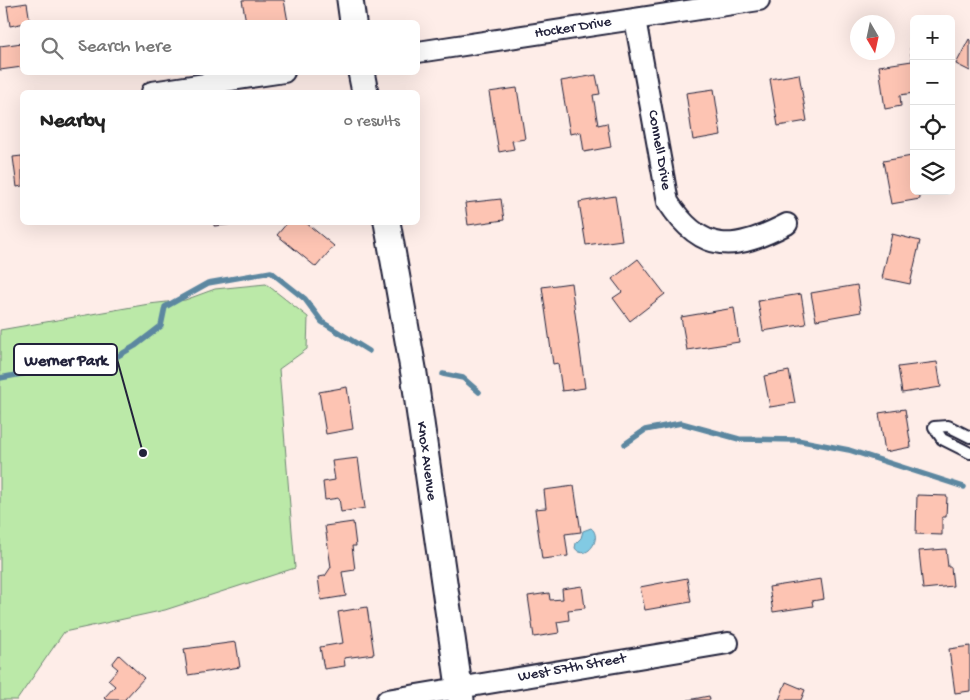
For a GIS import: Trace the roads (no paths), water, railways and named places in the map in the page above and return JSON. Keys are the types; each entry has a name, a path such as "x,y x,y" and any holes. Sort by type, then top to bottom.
{"street":[{"path":"350,0 353,20"},
{"name":"Hocker Drive","path":"420,52 759,0"},
{"name":"Connell Drive","path":"635,19 668,202 679,220 697,236 715,243 742,243 765,236 787,224"},
{"path":"165,90 264,75"},
{"path":"362,75 365,90"},
{"name":"Knox Avenue","path":"389,225 414,374 460,694"},
{"name":"West 57th Street","path":"387,700 460,694 728,643"}],"lane":[{"path":"970,436 948,426 934,427 942,439 970,453"}],"water":[{"path":"591,528 595,537 592,547 584,553 579,552 575,548 576,543 581,538 583,531"}],"waterway":[{"path":"0,378 118,356 135,346 161,326 165,307 208,283 271,272 305,299 322,322 369,351"},
{"path":"443,374 463,378 479,392"},
{"path":"625,444 645,430 681,423 739,439 797,440 849,450 964,487"}],"place":[{"name":"Werner Park","path":"143,453"}]}
